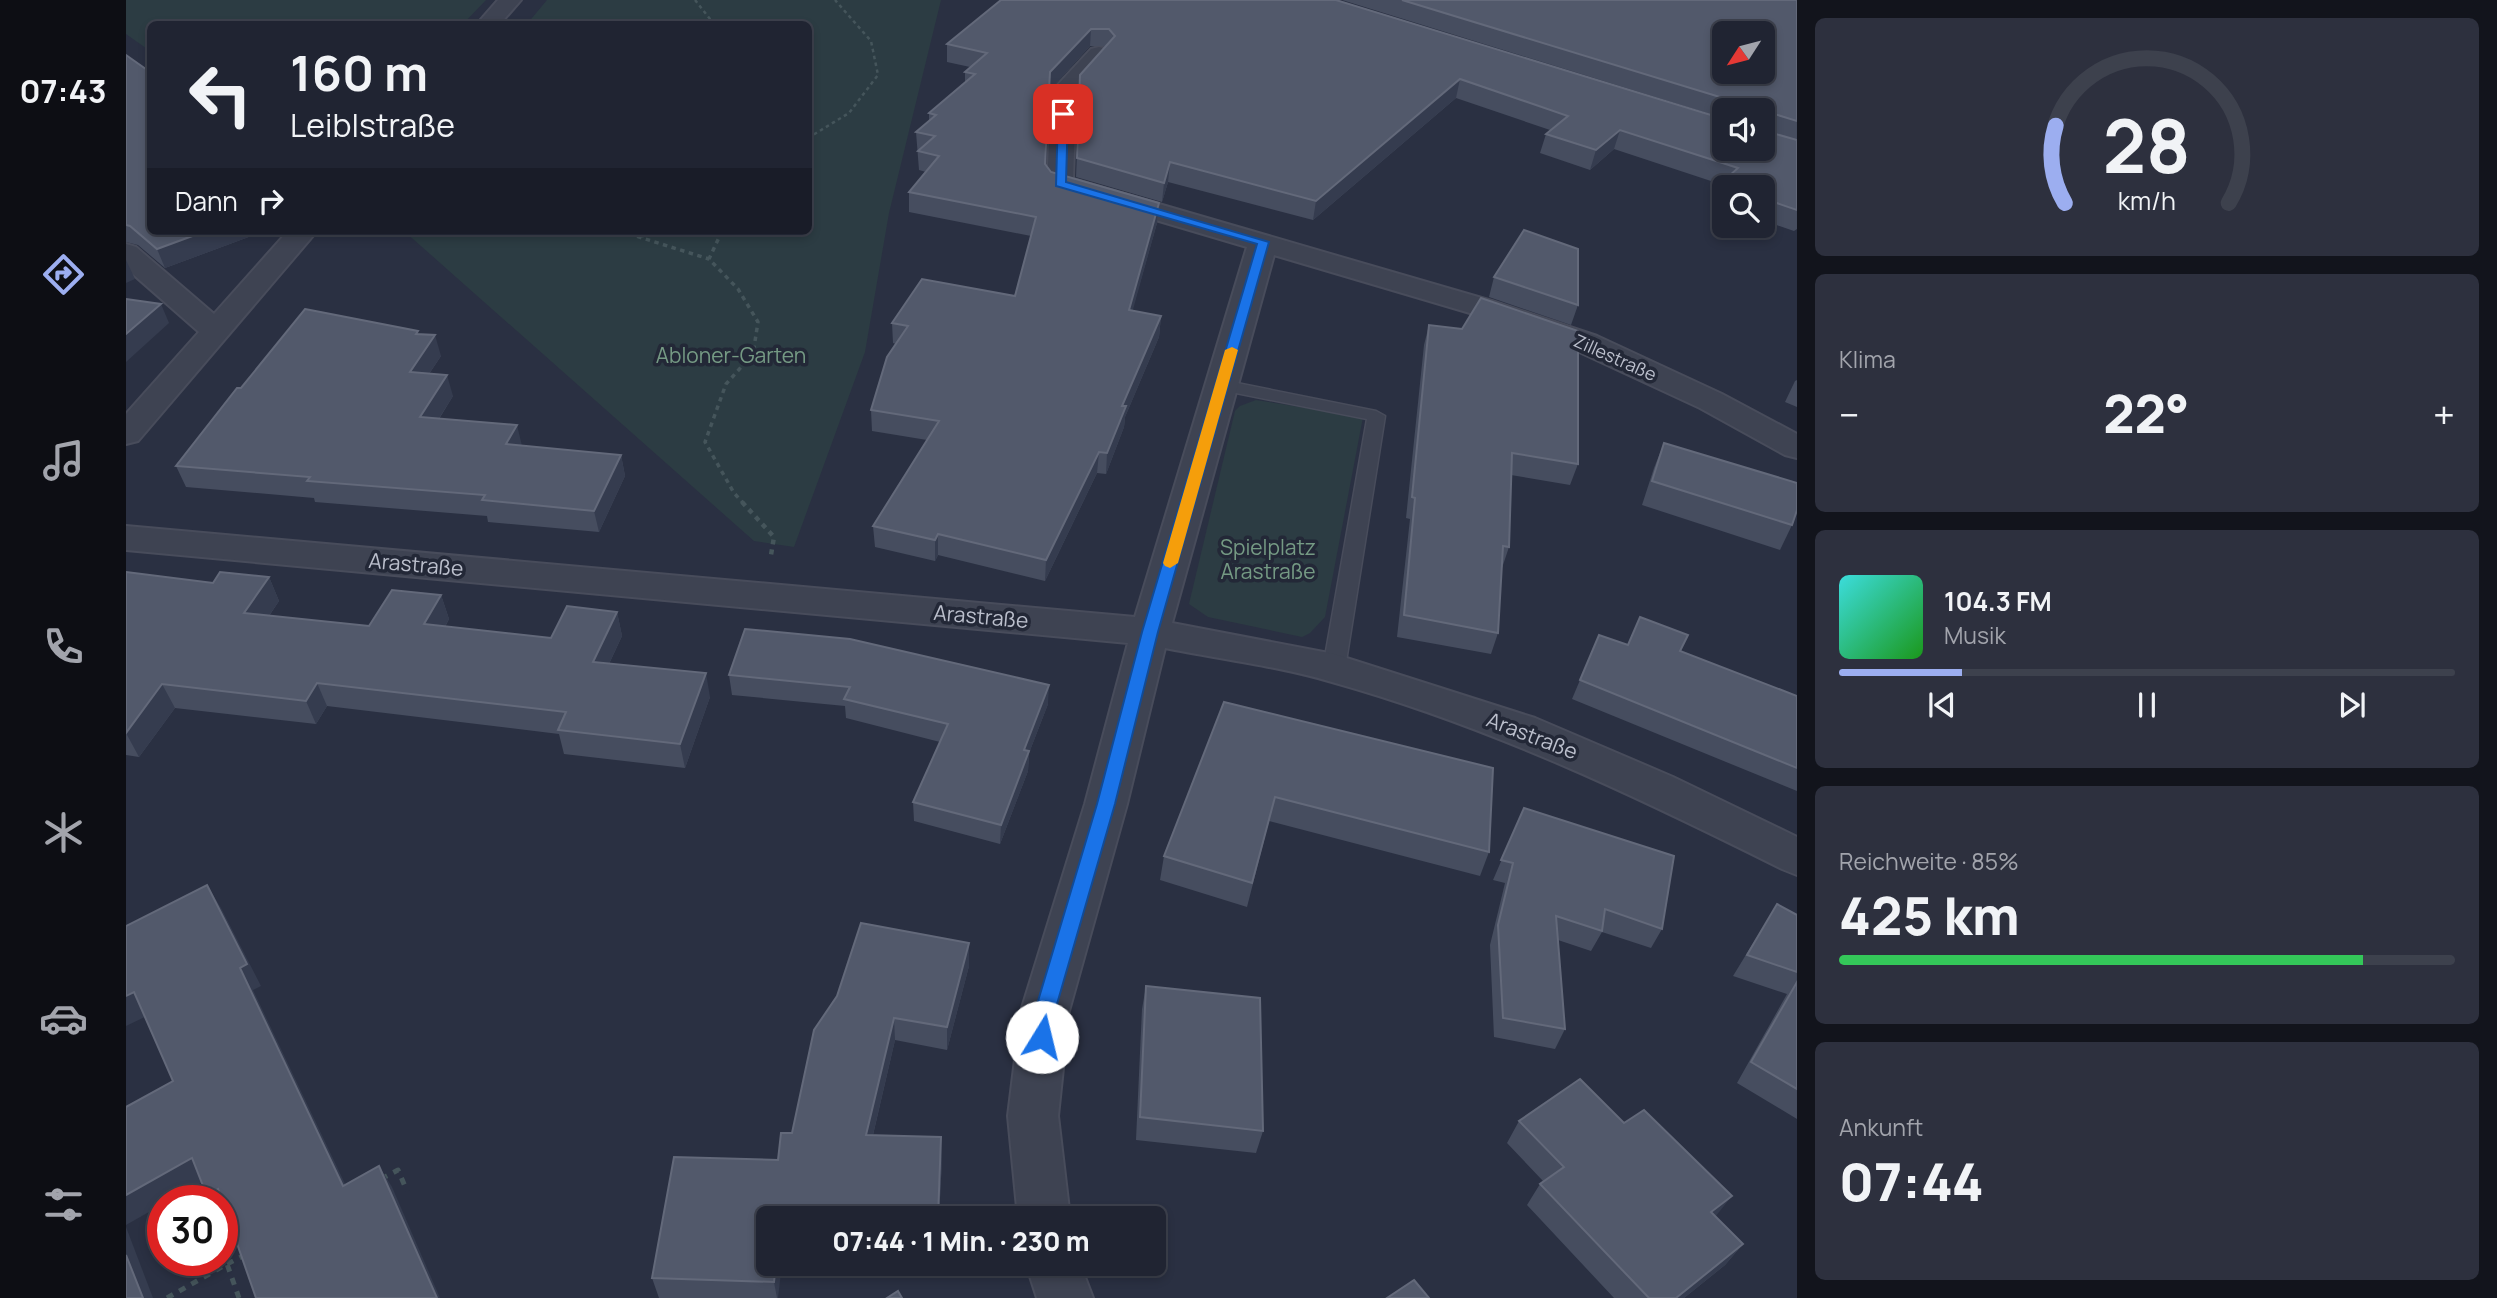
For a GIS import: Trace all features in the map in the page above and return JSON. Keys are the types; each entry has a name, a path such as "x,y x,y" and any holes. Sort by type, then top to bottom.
{"street":[{"path":"491,21 510,0"},
{"name":"Zillestraße","path":"1099,54 1064,91 1060,183 1481,307 1586,343 1711,401 1797,448"},
{"path":"126,434 300,235"},
{"path":"1043,1206 1033,1116 1045,1011 1106,804 1150,632 1263,242"},
{"path":"126,253 216,331"},
{"name":"Arastraße","path":"126,538 1150,632 1334,668 1521,729 1658,788 1797,857"},
{"path":"1057,1276 1065,1298"}],"lane":[{"path":"1222,385 1376,416 1334,668"}],"path":[{"path":"695,0 712,21"},
{"path":"812,136 840,123 863,101 878,75 871,41 835,0"},
{"path":"631,235 677,247 709,260 738,289 758,321 753,354 726,384 705,442 734,493 774,537 762,597"},
{"path":"637,237 647,235"},
{"path":"709,260 720,235"},
{"path":"375,1182 398,1170 407,1191"},
{"path":"238,1259 248,1253"},
{"path":"167,1298 208,1276"},
{"path":"232,1276 239,1298"}],"green space":[{"path":"126,0 486,0 466,21 147,21 147,49 126,34"},
{"name":"Abloner-Garten","path":"547,0 941,0 889,213 865,352 794,547 754,541 409,235 812,235 812,21 530,21"},
{"name":"Spielplatz Arastraße","path":"1256,400 1363,417 1325,617 1310,633 1302,637 1208,617 1189,604 1235,411 1240,406"}],"building":[{"path":"1001,0 1336,0 1712,115 1712,160 1620,130 1596,150 1546,134 1568,116 1460,79 1316,201 1170,162 1164,183 1077,158 1080,75 1115,36 1109,29 1091,29 1050,72 1045,164 1051,172 1159,203 1129,310 1161,316 1122,406 1126,406 1107,453 1099,452 1046,560 938,534 935,540 873,526 939,421 871,410 887,357 908,326 892,323 922,279 1015,296 1036,217 909,192 939,156 918,151 935,136 916,132 936,115 929,113 975,74 965,72 987,53 947,44"},
{"path":"1402,0 1797,0 1797,121 1775,114 1775,98 1723,98"},
{"path":"126,55 147,70 147,235 195,235 157,249 126,225"},
{"path":"1775,134 1797,140 1797,210 1775,202 1775,175 1730,175 1738,168 1716,161 1775,161"},
{"path":"1524,230 1578,249 1578,305 1494,277"},
{"path":"1481,298 1578,331 1578,464 1512,453 1509,547 1503,546 1498,633 1404,615 1415,498 1412,497 1429,325 1462,329"},
{"path":"126,299 161,304 126,334"},
{"path":"305,309 418,331 416,334 435,335 410,372 447,375 420,417 517,425 506,444 621,455 594,511 482,500 485,495 307,481 310,477 176,466 237,388 241,388"},
{"path":"1664,443 1797,483 1797,510 1792,525 1652,481"},
{"path":"126,572 213,583 220,572 269,577 244,613 369,626 392,590 441,595 424,624 551,638 567,606 617,612 593,662 706,673 680,744 558,730 566,712 317,683 306,701 162,684 126,733"},
{"path":"1640,617 1688,635 1680,651 1797,696 1797,768 1580,680 1599,635 1628,645"},
{"path":"745,629 850,639 1049,685 1024,750 1029,751 1001,825 913,802 948,724 844,699 850,687 729,675"},
{"path":"1224,702 1493,768 1489,852 1275,797 1252,883 1164,856"},
{"path":"1524,808 1674,856 1662,929 1605,909 1602,931 1556,916 1565,1029 1503,1018 1498,925 1513,863 1501,860"},
{"path":"207,885 247,964 240,968 343,1186 379,1166 437,1298 256,1298 238,1246 238,1185 203,1185 192,1158 126,1195 126,1107 173,1081 134,992 126,996 126,926"},
{"path":"1777,904 1797,915 1797,972 1747,955"},
{"path":"861,923 969,943 947,1027 894,1018 866,1135 941,1137 938,1206 756,1206 756,1276 775,1276 774,1282 652,1278 674,1157 778,1160 781,1133 792,1133 814,1030 837,996"},
{"path":"1797,982 1797,1089 1751,1062"},
{"path":"1146,986 1260,998 1263,1131 1140,1117"},
{"path":"1580,1079 1624,1123 1644,1110 1732,1196 1711,1212 1743,1244 1676,1298 1649,1298 1540,1184 1564,1167 1519,1121"},
{"path":"126,1255 143,1298 126,1298"},
{"path":"1414,1280 1429,1298 1387,1298"},
{"path":"898,1291 902,1298 887,1298"}],"slow traffic":[{"path":"1170,563 1232,350"}],"route":[{"path":"1042,1037 1045,1011 1106,804 1150,632 1263,242 1060,183 1063,114"}]}
